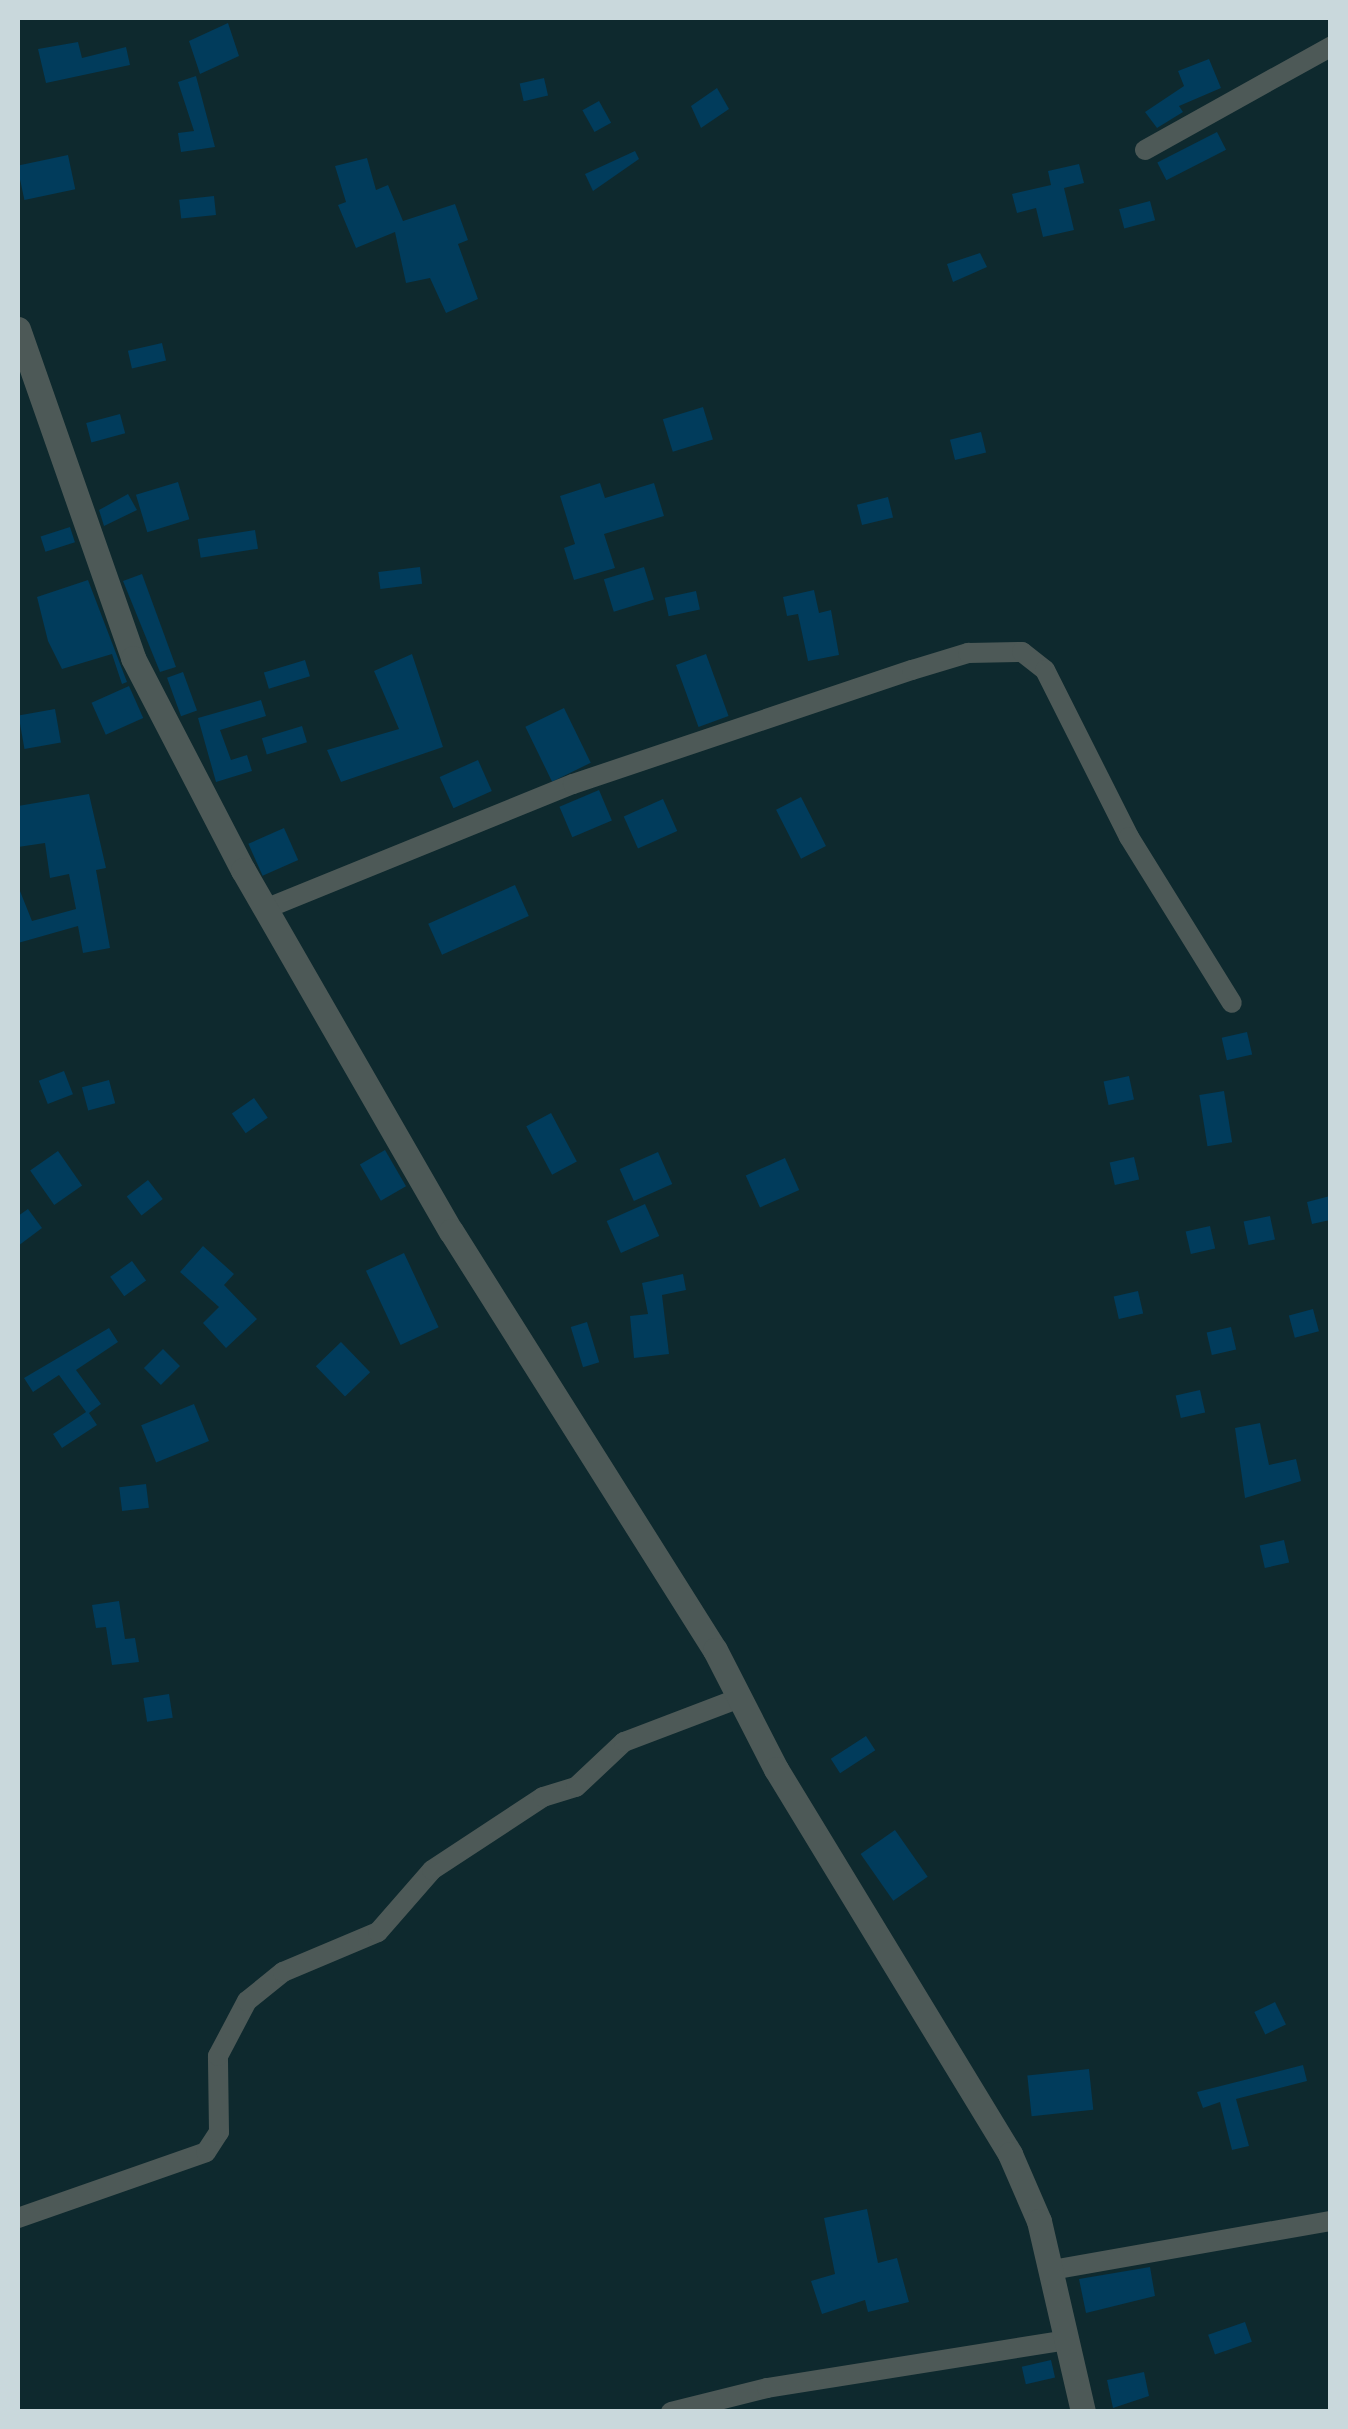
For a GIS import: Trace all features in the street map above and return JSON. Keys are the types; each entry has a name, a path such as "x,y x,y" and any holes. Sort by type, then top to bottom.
{"street":[{"path":"1145,150 1330,47"},
{"path":"18,329 70,496 134,658 264,909 451,1230 740,1698 987,2111 1040,2221 1083,2412"},
{"path":"264,909 573,784 968,653 1022,652 1045,670 1129,837 1232,1003"},
{"path":"18,2218 206,2152 219,2132 218,2056 248,2001 283,1972 378,1932 432,1870 543,1797 576,1786 624,1742 740,1698"},
{"path":"1052,2270 1330,2221"},
{"path":"671,2412 767,2388 1068,2340"}],"building":[{"path":"228,23 239,56 200,74 189,41"},
{"path":"78,42 82,58 126,47 130,65 46,83 38,49"},
{"path":"1209,59 1221,88 1179,106 1183,112 1157,128 1145,112 1184,86 1178,71"},
{"path":"196,76 215,147 181,152 178,133 194,131 178,82"},
{"path":"544,78 548,96 524,101 520,84"},
{"path":"717,88 729,109 701,128 691,106"},
{"path":"599,101 611,123 595,132 582,110"},
{"path":"1217,132 1226,150 1166,180 1157,162"},
{"path":"635,151 639,159 593,191 585,174"},
{"path":"68,155 75,189 24,200 18,166"},
{"path":"367,158 376,190 388,185 403,221 455,204 468,240 458,244 478,299 446,313 430,278 406,283 395,232 356,248 338,205 346,202 335,166"},
{"path":"1079,164 1084,183 1064,188 1074,230 1043,237 1036,208 1017,213 1012,194 1051,185 1048,171"},
{"path":"214,196 216,215 181,219 179,200"},
{"path":"1150,201 1155,220 1124,229 1119,209"},
{"path":"980,253 987,267 953,282 947,264"},
{"path":"162,343 166,361 132,368 128,351"},
{"path":"703,407 713,440 673,452 663,419"},
{"path":"120,414 125,433 91,442 86,423"},
{"path":"981,432 986,452 955,460 950,440"},
{"path":"178,482 189,519 147,532 136,495"},
{"path":"600,483 605,498 654,483 664,516 604,534 615,568 574,580 564,548 575,544 560,496"},
{"path":"128,494 137,510 104,526 99,510"},
{"path":"888,497 893,517 862,525 857,505"},
{"path":"70,527 75,542 45,552 41,537"},
{"path":"255,530 258,549 201,558 198,539"},
{"path":"420,567 422,584 380,589 378,572"},
{"path":"644,567 654,600 614,612 604,579"},
{"path":"142,574 176,667 160,672 123,581"},
{"path":"88,580 127,682 122,684 112,654 62,669 48,641 37,597"},
{"path":"814,590 819,613 831,610 839,655 808,661 798,614 787,616 783,597"},
{"path":"696,591 700,610 669,616 665,598"},
{"path":"412,654 443,747 341,782 327,750 399,729 374,671"},
{"path":"706,654 729,716 699,727 676,665"},
{"path":"305,660 310,676 269,689 264,673"},
{"path":"183,672 197,711 181,716 167,678"},
{"path":"129,686 143,718 106,735 92,703"},
{"path":"261,700 266,716 220,730 231,760 247,755 252,771 216,782 198,718"},
{"path":"564,708 591,763 552,782 525,727"},
{"path":"55,709 61,742 24,749 19,715"},
{"path":"302,726 307,742 267,755 262,738"},
{"path":"478,760 492,791 453,808 440,777"},
{"path":"599,790 612,820 572,837 559,807"},
{"path":"89,794 106,868 96,870 110,948 83,953 78,926 18,943 18,886 32,921 76,909 69,874 50,878 45,843 18,847 18,806"},
{"path":"801,797 826,846 801,859 776,810"},
{"path":"663,799 677,831 638,848 624,816"},
{"path":"284,828 298,860 263,876 248,844"},
{"path":"515,885 529,916 442,955 428,924"},
{"path":"1247,1032 1252,1054 1227,1060 1222,1038"},
{"path":"64,1071 73,1094 48,1104 39,1081"},
{"path":"1129,1076 1134,1099 1109,1105 1104,1081"},
{"path":"109,1080 115,1103 88,1110 82,1087"},
{"path":"1224,1091 1232,1142 1207,1146 1199,1095"},
{"path":"254,1098 268,1118 246,1133 232,1113"},
{"path":"551,1113 577,1162 552,1175 526,1126"},
{"path":"385,1150 406,1186 381,1201 360,1164"},
{"path":"58,1151 82,1185 54,1205 30,1171"},
{"path":"658,1152 672,1184 634,1201 620,1169"},
{"path":"1134,1157 1139,1179 1115,1185 1110,1163"},
{"path":"785,1158 799,1190 760,1207 746,1175"},
{"path":"148,1180 163,1199 141,1216 127,1197"},
{"path":"1330,1196 1330,1220 1312,1224 1307,1202"},
{"path":"645,1204 659,1236 621,1253 607,1221"},
{"path":"28,1209 42,1228 18,1246 18,1216"},
{"path":"1270,1216 1275,1239 1249,1245 1244,1222"},
{"path":"1210,1226 1215,1248 1191,1254 1186,1232"},
{"path":"203,1246 234,1274 224,1285 257,1319 226,1348 203,1323 219,1307 180,1272"},
{"path":"404,1253 439,1327 401,1345 366,1271"},
{"path":"132,1261 146,1280 124,1296 110,1277"},
{"path":"683,1274 686,1290 662,1295 669,1354 634,1358 630,1316 648,1314 642,1283"},
{"path":"1138,1291 1143,1313 1119,1319 1114,1297"},
{"path":"1313,1309 1319,1331 1295,1338 1289,1315"},
{"path":"587,1322 599,1362 583,1367 571,1327"},
{"path":"1231,1327 1236,1349 1212,1355 1207,1333"},
{"path":"109,1328 118,1342 76,1370 101,1404 89,1413 97,1425 62,1448 53,1434 86,1412 59,1375 33,1392 24,1378"},
{"path":"341,1342 370,1372 345,1397 316,1366"},
{"path":"163,1349 180,1366 161,1385 144,1368"},
{"path":"1200,1390 1205,1412 1181,1418 1176,1396"},
{"path":"194,1404 209,1441 156,1462 141,1425"},
{"path":"1260,1423 1269,1465 1296,1459 1301,1481 1245,1498 1235,1428"},
{"path":"146,1484 149,1508 122,1511 119,1487"},
{"path":"1284,1540 1289,1562 1265,1568 1260,1546"},
{"path":"119,1601 125,1639 135,1638 139,1662 112,1665 106,1627 96,1628 92,1605"},
{"path":"169,1694 173,1718 147,1722 143,1698"},
{"path":"866,1736 875,1750 840,1773 831,1759"},
{"path":"895,1830 928,1877 893,1901 861,1854"},
{"path":"1275,2002 1286,2024 1265,2035 1254,2012"},
{"path":"1303,2065 1307,2081 1236,2099 1249,2146 1232,2150 1220,2102 1203,2108 1197,2092"},
{"path":"1089,2069 1093,2110 1032,2116 1027,2075"},
{"path":"867,2209 878,2263 897,2258 909,2302 868,2312 865,2300 822,2314 811,2281 835,2274 824,2218"},
{"path":"1150,2267 1155,2296 1086,2313 1079,2279"},
{"path":"1245,2322 1252,2342 1215,2355 1208,2335"},
{"path":"1051,2360 1055,2378 1026,2384 1022,2367"},
{"path":"1144,2372 1149,2396 1113,2408 1107,2380"}]}
